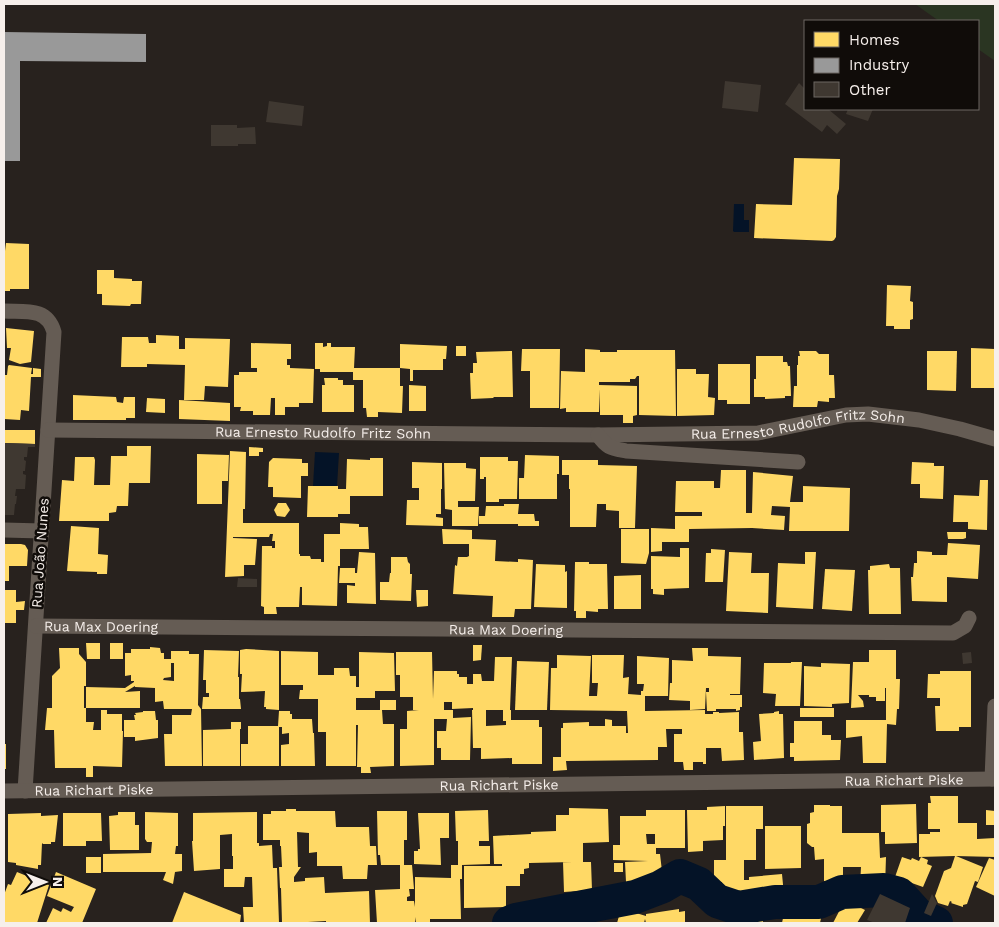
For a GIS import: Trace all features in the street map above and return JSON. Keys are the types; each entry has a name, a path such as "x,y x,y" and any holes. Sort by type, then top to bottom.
{"street":[{"name":"Rua João Nunes","path":"4,311 35,312 41,314 47,318 54,332 25,791"},
{"name":"Rua Ernesto Rudolfo Fritz Sohn","path":"48,430 598,434 758,433 846,415 868,414 919,420 995,439"},
{"name":"Rua Ernesto Rudolfo Fritz Sohn","path":"598,434 604,444 611,448 626,451 798,462"},
{"path":"4,530 42,531"},
{"name":"Rua Max Doering","path":"36,626 953,633 965,626 969,618"},
{"path":"994,779 995,706"},
{"name":"Rua Richart Piske","path":"4,791 994,779"}],"green space":[{"path":"915,4 995,4 995,61 979,50 979,20 938,20"}],"water":[{"path":"734,204 744,204 744,220 749,220 749,232 733,231"},
{"path":"315,452 339,453 337,486 313,486"}],"building: Homes":[{"path":"794,158 840,159 836,237 832,241 754,238 756,204 792,205"},
{"path":"6,243 29,244 29,289 10,289 10,291 4,291 4,251"},
{"path":"97,270 114,270 114,278 142,281 141,304 131,304 130,306 102,305 102,294 97,294"},
{"path":"887,285 911,286 910,301 913,302 913,319 910,320 910,329 894,329 894,326 886,326"},
{"path":"6,328 34,331 31,362 20,364 9,360 11,348 7,348"},
{"path":"156,335 179,336 179,349 185,349 185,338 230,339 228,387 205,386 204,400 184,400 185,365 147,364 147,367 121,367 122,337 148,337 149,343 156,343"},
{"path":"251,343 291,344 291,359 287,359 287,365 290,365 290,368 314,369 313,403 299,403 299,407 285,407 285,415 275,415 275,398 271,398 270,415 253,415 253,411 240,411 241,407 234,407 234,375 239,375 239,372 257,372 257,368 251,368"},
{"path":"315,343 323,343 323,347 327,346 327,343 331,343 331,347 355,347 354,368 400,368 400,386 403,386 402,413 378,412 378,417 367,417 366,408 363,408 363,380 353,380 353,372 320,372 320,369 315,369"},
{"path":"400,344 447,346 446,359 443,359 443,370 413,370 413,381 410,381 410,369 400,368"},
{"path":"456,346 466,346 466,356 456,356"},
{"path":"971,348 995,349 995,388 971,388"},
{"path":"522,349 560,349 559,408 530,408 530,371 521,371"},
{"path":"585,349 600,350 600,352 617,352 617,350 675,350 676,416 639,415 639,376 635,379 630,379 630,382 599,382 599,385 637,386 637,415 633,416 633,423 623,423 623,415 600,415 600,389 599,412 566,412 566,408 560,409 561,371 585,372"},
{"path":"512,351 513,397 471,399 470,373 473,373 473,363 477,363 476,352"},
{"path":"799,351 816,351 819,354 829,354 829,375 834,375 835,398 829,398 829,402 818,401 817,407 793,407 794,386 797,386"},
{"path":"927,351 957,351 956,391 927,390"},
{"path":"756,356 783,356 783,362 787,362 788,366 790,366 791,396 765,399 765,397 754,397"},
{"path":"718,364 750,364 750,404 727,404 727,400 718,400"},
{"path":"9,365 32,368 31,374 33,374 33,368 41,369 41,377 31,377 29,411 21,410 20,420 4,419 4,375 7,375"},
{"path":"677,369 696,369 696,374 709,374 708,397 715,398 714,415 677,416"},
{"path":"324,378 338,378 338,380 343,380 343,385 354,385 354,412 322,412 322,385 325,385"},
{"path":"409,385 426,386 426,411 409,411"},
{"path":"73,395 116,397 117,402 123,403 124,397 135,397 135,418 126,418 126,420 73,420"},
{"path":"147,398 165,399 165,413 146,412"},
{"path":"179,400 230,403 230,421 179,419"},
{"path":"4,430 35,430 35,444 4,443"},
{"path":"127,446 151,446 150,483 129,483 128,506 117,506 116,512 109,513 109,521 59,521 62,480 74,481 75,457 94,457 94,485 110,485 111,456 127,456"},
{"path":"249,447 263,448 263,452 259,452 259,456 249,456"},
{"path":"230,451 246,452 243,523 299,523 300,556 310,556 311,559 321,559 321,562 324,562 324,534 340,534 340,523 359,524 359,527 368,527 369,549 340,549 337,606 302,605 302,587 300,587 299,607 276,607 277,614 264,614 264,607 261,606 262,546 272,546 272,548 275,548 275,541 272,541 273,534 270,534 269,537 233,537 257,539 255,565 244,565 244,576 225,577"},
{"path":"197,454 229,455 228,481 222,481 222,504 197,504"},
{"path":"525,455 559,456 557,499 519,499 519,478 524,478"},
{"path":"480,457 508,457 508,461 518,461 517,499 499,499 499,502 486,502 486,477 480,479"},
{"path":"273,458 302,459 302,463 308,463 308,476 301,476 301,498 273,497 273,487 268,487 269,462"},
{"path":"370,458 383,458 383,496 350,496 350,514 338,514 338,517 307,517 308,486 338,486 338,489 346,489 347,459 370,460"},
{"path":"562,460 598,460 598,465 637,466 635,528 619,528 619,511 606,510 606,504 597,504 596,527 570,527 569,475 562,475"},
{"path":"412,462 442,463 441,514 436,514 436,517 443,518 443,526 406,525 407,500 419,500 419,488 412,488"},
{"path":"912,462 934,463 934,466 944,466 943,499 920,498 920,484 911,484"},
{"path":"444,463 466,463 466,468 476,469 475,501 458,501 458,507 479,507 478,526 452,526 452,510 445,509"},
{"path":"721,470 746,470 746,513 752,513 753,472 793,476 790,502 803,502 803,486 850,488 849,531 789,531 790,507 772,506 771,515 785,516 784,530 752,528 689,529 689,542 662,542 662,551 651,552 651,528 675,529 675,516 702,516 702,512 675,512 676,481 714,481 714,488 720,488"},
{"path":"980,480 988,480 987,530 968,529 968,522 953,522 954,495 979,496"},
{"path":"278,503 286,503 290,510 285,517 277,516 274,510"},
{"path":"504,504 519,504 518,514 534,514 535,521 539,521 539,526 479,524 479,516 485,516 486,506 504,506"},
{"path":"71,526 99,528 98,554 108,555 107,574 67,571"},
{"path":"442,529 472,530 472,539 496,540 495,561 518,562 518,559 533,560 531,609 515,609 514,617 492,617 493,596 453,594 455,565 457,566 458,557 469,556 469,544 443,544"},
{"path":"621,529 649,529 649,553 646,564 621,563"},
{"path":"947,532 966,532 966,538 948,539"},
{"path":"948,543 980,545 978,579 947,577 947,602 912,601 911,577 913,577 914,563 917,563 917,551 932,552 932,555 947,555"},
{"path":"4,544 25,545 28,550 27,566 9,566 9,581 4,581"},
{"path":"680,548 689,548 689,588 664,589 664,595 653,594 653,589 651,589 651,556 680,557"},
{"path":"711,549 725,550 723,582 705,582 706,553 711,553"},
{"path":"359,552 375,553 376,604 347,603 347,585 355,586 355,583 339,583 340,568 355,568 355,573 357,573"},
{"path":"729,552 752,553 751,573 769,573 768,613 726,611"},
{"path":"805,552 816,552 813,609 776,607 778,563 805,564"},
{"path":"391,557 407,557 410,564 410,574 412,574 411,601 380,600 380,582 389,582"},
{"path":"575,562 607,564 608,609 598,609 598,612 586,611 586,618 576,618 576,611 574,611"},
{"path":"536,564 565,565 565,572 567,571 567,608 534,607"},
{"path":"889,564 890,568 900,568 901,614 869,614 868,570 870,570 870,566"},
{"path":"825,569 855,570 852,611 822,609"},
{"path":"641,575 641,609 614,609 614,576"},
{"path":"4,590 16,590 16,602 25,601 24,610 16,610 16,623 4,623"},
{"path":"416,590 428,590 428,606 417,607"},
{"path":"86,643 100,643 100,659 87,659"},
{"path":"110,643 123,643 123,659 110,659"},
{"path":"473,645 482,645 481,660 473,661"},
{"path":"59,648 79,648 79,654 86,662 84,708 86,708 86,722 94,722 93,730 101,730 101,710 107,710 107,714 122,714 122,767 93,766 93,777 86,777 86,768 55,768 54,730 45,730 47,708 52,708 52,676 60,668"},
{"path":"160,648 161,653 164,653 164,659 171,659 171,651 189,651 189,654 199,654 198,705 201,709 202,766 165,766 164,734 172,734 172,715 191,715 192,709 164,709 163,701 155,702 155,688 135,686 125,692 140,691 140,708 86,708 86,687 125,688 134,682 131,681 131,675 125,676 125,653 131,653 131,649","holes":["171,663 174,663 174,681 163,680 164,678 171,677"]},
{"path":"692,648 708,648 708,656 741,657 740,694 730,694 742,695 742,707 740,707 740,710 716,709 716,711 707,711 706,692 709,692 709,688 706,688 705,709 690,710 690,701 669,700 670,683 672,683 672,660 693,661"},
{"path":"204,650 239,651 238,677 241,709 202,709 203,697 209,697 209,693 206,693 206,680 203,680"},
{"path":"240,650 279,651 279,710 266,709 264,707 265,691 241,692"},
{"path":"869,650 896,650 896,679 900,679 899,709 897,709 896,725 887,724 886,763 863,763 862,736 846,738 846,720 886,720 886,688 885,701 876,701 876,697 869,697 869,695 858,695 863,701 864,707 851,708 853,662 869,662"},
{"path":"281,651 318,652 318,675 334,675 334,668 349,668 350,676 356,676 356,687 359,687 359,652 394,653 395,691 375,691 375,698 356,698 356,710 380,710 380,700 396,700 396,710 382,710 383,724 394,724 394,766 370,767 371,773 361,773 361,767 357,767 358,725 356,725 356,766 326,766 326,732 318,732 318,699 299,699 300,690 303,690 303,685 281,685"},
{"path":"396,652 432,652 433,699 434,671 457,671 459,677 467,677 467,684 473,684 473,674 481,674 482,681 494,681 495,657 512,657 511,720 539,720 539,727 542,727 542,764 512,764 512,758 481,759 481,748 473,748 473,708 452,709 452,702 444,702 444,710 453,710 453,718 471,717 470,760 441,760 441,748 437,748 437,731 446,731 447,719 434,719 434,765 400,766 400,729 407,729 407,711 419,710 413,710 413,697 400,697 400,675 396,675","holes":["486,710 503,710 503,721 506,721 506,725 486,726"]},
{"path":"557,655 591,656 589,696 597,696 598,683 592,683 592,655 624,655 623,678 629,677 628,694 641,695 644,684 637,684 637,656 669,658 668,696 645,696 645,711 705,710 705,714 713,714 713,712 739,712 739,732 743,732 744,760 722,761 721,748 706,748 706,764 703,764 703,762 693,762 693,770 684,770 683,762 674,762 674,734 682,734 682,729 666,729 667,747 658,747 658,760 566,761 567,770 553,771 553,757 561,757 561,728 563,728 563,723 589,722 589,726 605,726 605,719 612,720 612,726 626,726 626,733 628,733 627,711 550,710 551,668 557,668"},
{"path":"517,661 549,662 547,710 515,710"},
{"path":"802,662 800,706 775,706 776,694 763,693 764,663"},
{"path":"821,663 850,664 849,703 832,704 832,707 804,706 804,666 821,667"},
{"path":"940,671 971,671 971,727 959,727 959,731 936,731 935,706 940,706 940,698 927,698 928,674 940,674"},
{"path":"800,708 834,708 834,717 800,717"},
{"path":"155,711 156,720 158,720 158,738 135,741 135,737 124,737 124,720 135,720 135,713"},
{"path":"279,711 290,711 292,719 312,719 315,766 281,766 281,745 289,744 289,733 282,734 282,727 279,727 279,766 241,766 241,744 248,744 248,726 278,726"},
{"path":"779,711 779,714 783,714 784,758 754,760 753,742 761,741 759,714"},
{"path":"794,721 822,721 822,735 831,735 831,740 841,740 840,760 794,761 794,757 790,757 790,743 794,743"},
{"path":"231,722 241,722 240,766 203,766 203,730 231,729"},
{"path":"4,744 6,744 6,769 4,769"},
{"path":"930,796 958,796 958,823 977,823 977,839 995,838 995,857 956,856 983,867 978,882 975,881 967,904 963,905 963,907 950,901 948,906 938,903 935,896 944,871 951,868 955,856 919,857 919,834 940,832 940,829 928,829 928,803 931,803"},
{"path":"916,804 917,843 885,844 885,832 881,832 881,805"},
{"path":"814,805 842,806 842,833 879,833 880,858 886,857 885,887 875,888 875,885 860,885 861,867 843,867 843,881 824,881 824,859 815,860 814,847 807,843 807,824 810,823 810,813 814,812"},
{"path":"725,806 723,840 703,841 703,851 688,852 687,810 707,810 707,807"},
{"path":"726,806 763,806 763,829 756,829 756,860 744,860 744,880 749,880 749,877 782,874 784,895 723,900 722,882 714,882 714,860 726,860"},
{"path":"569,808 608,809 609,842 583,843 583,862 591,862 592,890 564,892 563,862 529,863 529,868 524,869 524,874 520,874 520,886 506,886 506,907 464,908 464,866 502,866 502,864 494,864 493,836 556,831 556,815 569,815"},
{"path":"286,809 296,809 296,811 335,811 336,827 369,827 370,846 376,846 377,865 368,865 367,879 343,879 342,866 317,866 317,852 309,853 309,833 297,832 298,867 301,867 294,877 294,882 305,881 305,878 324,877 325,893 369,891 370,923 326,923 326,921 282,923 279,867 282,867 280,840 263,840 263,814 271,814 271,811 286,811"},
{"path":"488,810 489,841 479,841 479,846 490,846 490,864 462,865 462,879 460,879 461,919 430,919 430,923 416,923 415,917 415,923 377,923 375,890 400,889 400,865 381,865 380,855 378,855 377,811 407,811 407,840 404,840 404,865 412,865 414,889 409,889 410,896 407,897 407,901 414,901 415,907 415,877 451,878 451,865 458,865 455,811"},
{"path":"646,810 685,810 685,848 656,848 656,854 660,854 663,880 640,881 640,889 629,890 628,882 626,882 625,862 648,861 613,860 613,845 620,845 620,816 646,816","holes":["646,834 655,834 655,844 647,844"]},
{"path":"986,810 995,811 995,825 986,825"},
{"path":"118,812 135,812 135,825 139,825 139,850 110,850 109,816 118,815"},
{"path":"145,812 178,813 178,846 176,846 175,854 182,854 182,871 175,872 173,884 163,880 166,872 103,872 103,854 151,853 152,842 147,842 145,839"},
{"path":"257,812 257,843 259,843 259,846 272,845 273,868 277,868 279,923 244,923 243,907 253,907 252,877 245,877 244,887 224,887 224,869 233,869 232,834 220,835 220,869 194,871 193,813"},
{"path":"41,813 41,816 58,815 55,842 51,842 51,844 42,843 41,865 38,865 38,869 8,862 8,814"},
{"path":"63,813 101,813 102,841 86,841 86,846 63,846"},
{"path":"418,813 449,813 449,838 440,838 441,865 414,864 414,851 420,849"},
{"path":"765,826 801,826 801,868 765,869"},
{"path":"86,857 101,857 101,873 86,873"},
{"path":"902,857 919,861 921,857 928,860 927,864 932,866 923,887 895,877"},
{"path":"989,858 995,860 995,896 976,887"},
{"path":"614,863 623,863 623,872 614,872"},
{"path":"17,872 49,885 37,923 4,922 4,895 8,884 11,885"},
{"path":"56,872 96,889 82,923 46,923 53,908 61,912 63,908 71,912 74,907 47,896"},
{"path":"184,892 241,915 240,923 172,923"},
{"path":"845,900 865,910 857,923 833,923"},
{"path":"624,902 637,906 636,913 646,916 646,914 679,909 679,912 685,911 685,923 646,923 645,919 644,923 617,923"},
{"path":"784,913 822,913 820,923 782,923"},
{"path":"763,919 763,923 741,923 741,920"}],"building: Industry":[{"path":"4,32 146,34 146,62 20,61 20,161 4,161"}],"building: Other":[{"path":"725,81 761,85 758,112 722,108"},
{"path":"799,83 804,88 804,110 829,110 846,124 837,134 827,125 822,132 785,104"},
{"path":"269,101 304,106 302,126 266,122"},
{"path":"848,110 873,110 868,121 846,114"},
{"path":"211,125 237,125 237,128 255,127 256,144 211,146"},
{"path":"4,443 35,444 35,447 28,447 27,457 24,457 26,461 25,471 23,471 23,474 26,475 25,489 16,489 15,496 17,496 14,515 4,515"},
{"path":"238,578 257,579 257,587 237,587"},
{"path":"971,652 972,663 963,664 962,653"},
{"path":"880,894 910,908 905,923 875,923 867,920"},
{"path":"932,894 937,903 931,916 924,913"}],"waterway":[{"path":"509,923 516,920 635,897 661,887 680,876 699,884 717,901 738,908 775,902 819,902 842,892 884,890 899,894 918,915 936,923"}]}
